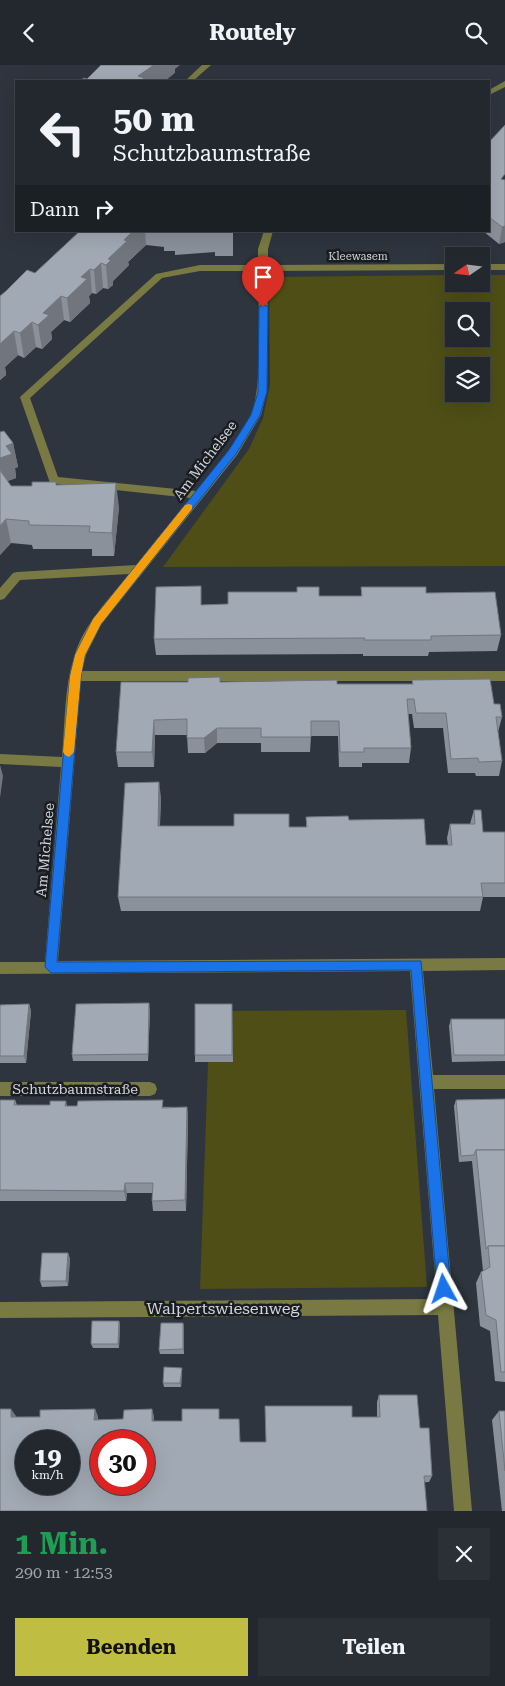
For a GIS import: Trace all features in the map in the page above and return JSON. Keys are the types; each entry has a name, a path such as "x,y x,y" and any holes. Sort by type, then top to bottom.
{"street":[{"path":"190,80 207,65"},
{"path":"490,92 505,83"},
{"name":"Am Michelsee","path":"51,967 75,676 80,655 97,622 233,452 256,415 262,392 263,249 269,232"},
{"name":"Kleewasem","path":"198,495 54,480 25,397 159,276 200,268 445,267"},
{"path":"490,267 505,267"},
{"path":"0,596 17,576 139,569"},
{"path":"75,676 505,676"},
{"path":"0,759 68,762"},
{"path":"0,968 505,964"},
{"path":"416,965 463,1511"},
{"path":"426,1082 505,1083"},
{"name":"Schutzbaumstraße","path":"0,1089 150,1089"},
{"name":"Walpertswiesenweg","path":"0,1310 446,1307"}],"shaded area":[{"path":"445,275 445,293 490,293 490,275 505,275 505,566 163,567 249,449 263,418 270,384 269,277"},
{"path":"406,1010 427,1287 200,1289 208,1062 233,1062 232,1011"}],"building":[{"path":"101,65 154,65 138,76 144,78 142,80 81,80 84,78 87,79"},
{"path":"505,125 505,174 501,179 505,180 505,226 502,227 490,218 490,141"},
{"path":"79,232 132,232 124,240 127,241 108,259 111,260 106,265 101,263 94,270 90,269 81,277 87,279 67,298 61,296 43,313 49,315 38,325 32,322 20,333 14,331 0,344 0,296 27,270 35,273"},
{"path":"4,431 13,443 6,446 12,454 0,458 0,432"},
{"path":"0,470 11,486 32,486 32,482 56,482 56,485 116,483 112,533 89,532 90,526 29,525 29,521 6,519 0,526"},
{"path":"201,586 201,605 228,604 228,592 297,592 297,587 319,587 319,596 362,596 361,587 426,587 426,593 495,592 501,635 431,636 431,640 364,640 365,638 154,639 156,587"},
{"path":"220,677 220,682 337,680 337,684 413,684 412,680 490,679 494,704 500,704 502,717 496,717 502,761 479,762 478,758 451,759 446,713 416,713 414,699 407,699 411,748 364,748 364,752 340,752 339,721 311,721 311,737 261,737 261,728 217,728 204,738 187,738 187,719 154,720 152,752 116,752 121,682 188,682 188,678"},
{"path":"159,782 158,826 234,826 234,814 289,814 289,827 307,827 306,817 348,816 349,820 424,819 426,845 452,845 450,824 475,824 474,810 481,810 483,832 505,832 505,883 481,883 483,897 118,897 125,783"},
{"path":"149,1003 148,1054 72,1055 76,1004"},
{"path":"29,1004 24,1056 0,1056 0,1005"},
{"path":"195,1004 232,1004 232,1055 195,1055"},
{"path":"451,1019 505,1019 505,1055 454,1055"},
{"path":"505,1099 505,1150 476,1150 474,1155 461,1156 456,1100"},
{"path":"0,1100 15,1100 14,1105 50,1105 50,1101 66,1101 65,1106 77,1106 78,1101 163,1100 162,1108 187,1107 185,1200 152,1201 153,1183 125,1183 124,1191 0,1190"},
{"path":"476,1150 505,1150 505,1246 488,1246 486,1249"},
{"path":"488,1246 505,1246 505,1372 501,1372 496,1320 486,1315 481,1272 490,1267"},
{"path":"42,1253 68,1253 66,1281 40,1281"},
{"path":"92,1321 119,1321 118,1344 91,1344"},
{"path":"161,1323 183,1323 183,1349 159,1350"},
{"path":"164,1367 182,1368 180,1383 163,1383"},
{"path":"379,1395 417,1395 420,1428 429,1428 432,1476 424,1476 427,1511 0,1511 0,1409 11,1409 11,1417 40,1417 40,1410 95,1409 94,1420 123,1419 124,1410 152,1409 152,1421 182,1421 182,1409 219,1409 219,1419 239,1419 240,1442 266,1442 265,1406 352,1406 352,1417 380,1417"},
{"path":"499,1411 505,1411 505,1471"}],"slow traffic":[{"path":"69,752 75,676 80,655 97,622 189,507"}],"route":[{"path":"263,307 262,392 256,415 233,452 97,622 80,655 75,676 51,967 416,965 444,1289"}]}
